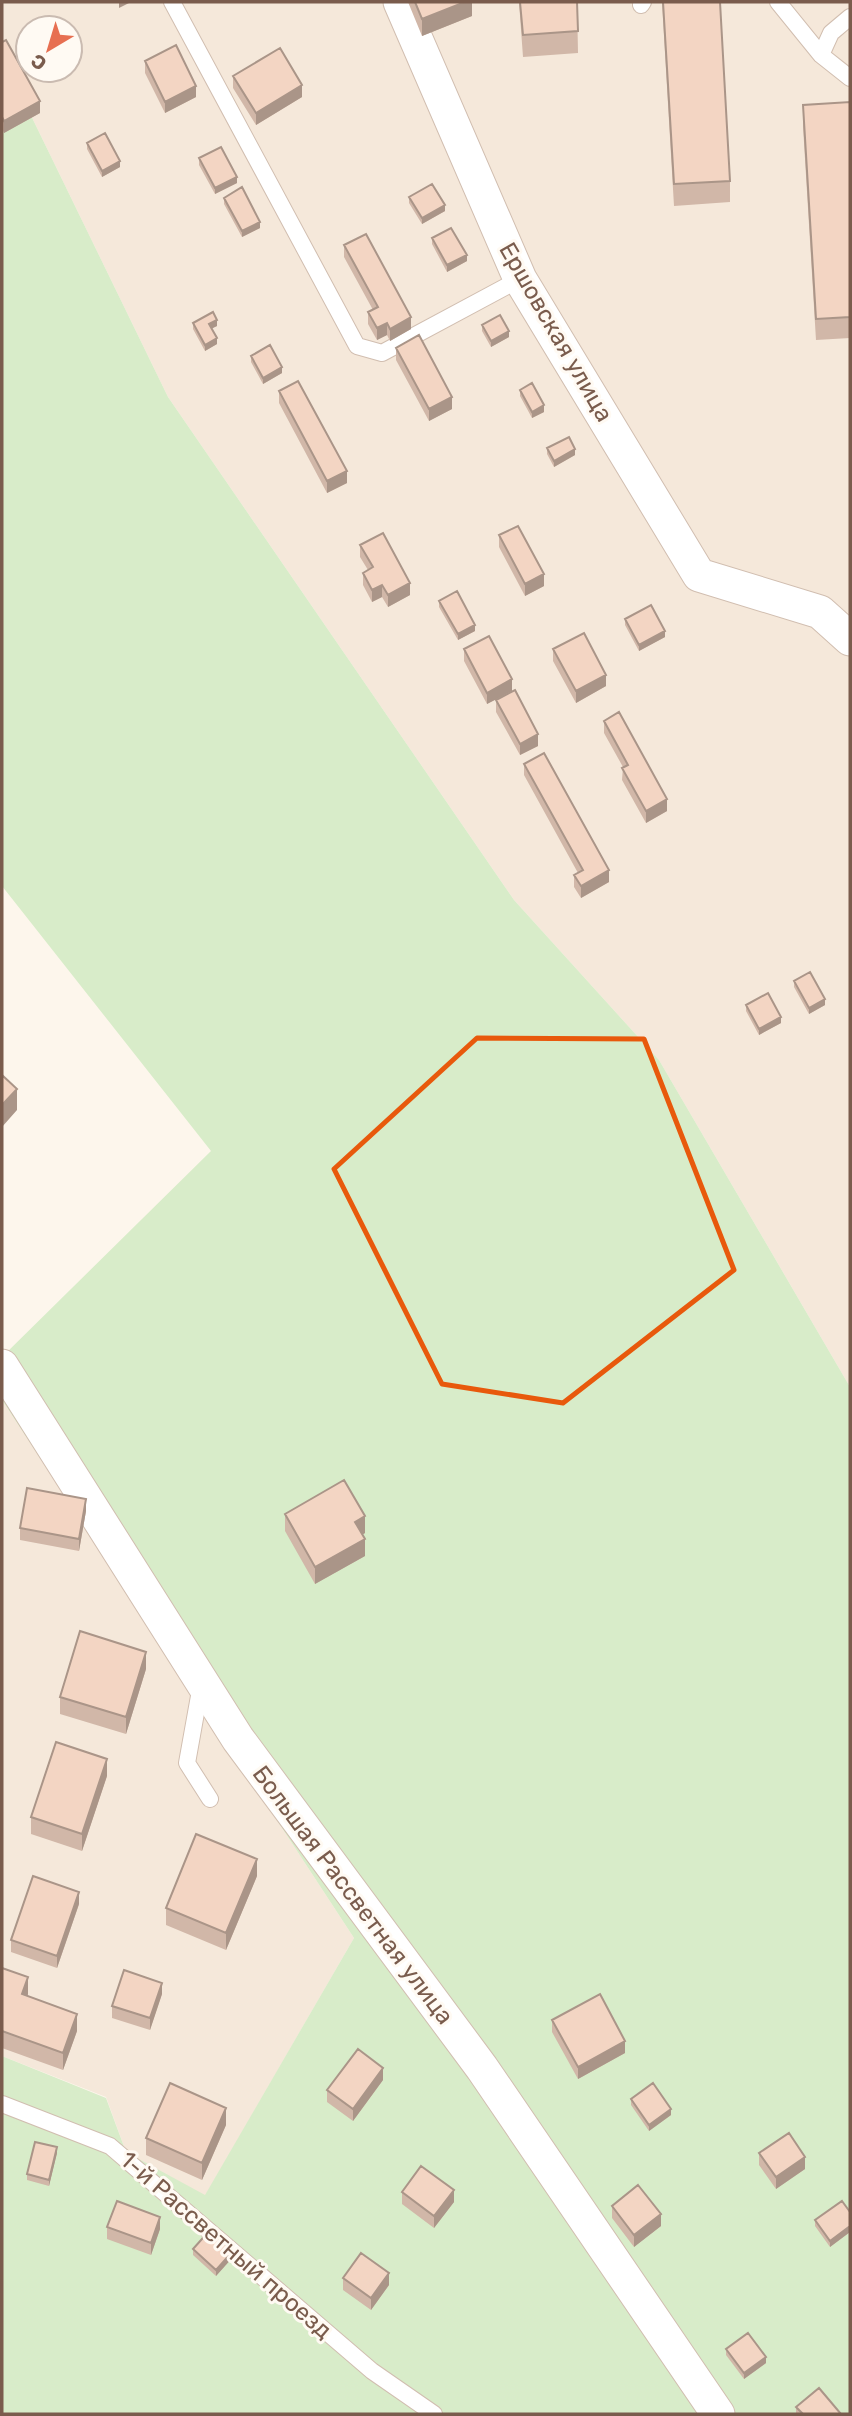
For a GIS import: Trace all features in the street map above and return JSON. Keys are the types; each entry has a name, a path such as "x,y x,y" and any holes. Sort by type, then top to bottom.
{"street":[{"name":"Ершовская улица","path":"400,2 520,279 699,575 820,612 850,639"},
{"name":"Большая Рассветная улица","path":"2,1366 237,1740 482,2068 718,2414"}],"lane":[{"path":"172,2 357,346 382,353 520,279"},
{"path":"778,2 821,55 850,78"},
{"path":"821,55 831,33 850,17"},
{"path":"202,1683 187,1763 210,1799"},
{"name":"1-й Рассветный проезд","path":"2,2104 110,2146 372,2371 434,2414"}],"highlighted area":[{"path":"477,1038 644,1039 734,1270 563,1403 442,1384 334,1169"}],"shaded area":[{"path":"2,2 850,2 850,1387 659,1060 514,900 168,397 16,84 84,84 84,14 14,14 14,81 2,56"},
{"path":"2,1400 354,1938 205,2196 126,2152 106,2097 2,2056"}],"green space":[{"path":"2,56 168,397 514,900 659,1060 850,1387 850,2414 2,2414 2,2056 106,2098 126,2152 205,2195 354,1938 2,1400 2,1357 211,1151 2,886"}],"building":[{"path":"415,2 465,2 422,19"},
{"path":"520,2 577,2 578,31 523,35"},
{"path":"663,2 720,2 730,181 674,184"},
{"path":"6,40 14,54 14,84 31,84 40,101 4,121 2,117 2,42"},
{"path":"176,45 196,86 165,102 145,61"},
{"path":"280,48 302,85 256,113 233,76"},
{"path":"850,102 850,317 816,319 803,105"},
{"path":"105,133 120,161 102,171 87,143"},
{"path":"221,147 237,177 215,188 199,158"},
{"path":"432,184 445,205 422,218 409,197"},
{"path":"242,187 260,222 242,231 224,198"},
{"path":"451,228 467,255 447,265 432,238"},
{"path":"366,234 411,317 390,329 387,323 377,328 368,312 378,307 344,245"},
{"path":"213,312 217,320 209,324 217,338 205,345 193,323"},
{"path":"500,315 509,331 491,341 482,325"},
{"path":"419,335 452,397 429,409 396,348"},
{"path":"270,345 282,367 263,378 251,356"},
{"path":"298,381 347,471 327,481 279,391"},
{"path":"532,383 544,405 532,412 520,390"},
{"path":"569,437 575,449 554,461 547,448"},
{"path":"518,526 544,574 525,584 499,535"},
{"path":"383,533 410,583 388,595 382,585 372,590 363,573 373,567 360,545"},
{"path":"457,591 475,625 458,634 439,601"},
{"path":"651,605 665,631 639,645 625,619"},
{"path":"584,633 606,675 576,691 553,649"},
{"path":"489,636 512,679 487,693 464,649"},
{"path":"515,690 538,734 520,744 496,700"},
{"path":"619,712 667,799 646,811 622,768 628,765 604,721"},
{"path":"544,753 609,870 581,886 574,875 583,870 524,764"},
{"path":"810,972 825,999 809,1008 794,981"},
{"path":"768,993 781,1017 759,1029 746,1005"},
{"path":"2,1075 17,1089 2,1105"},
{"path":"344,1480 365,1516 355,1522 365,1539 315,1567 285,1514"},
{"path":"27,1488 86,1499 79,1539 20,1528"},
{"path":"80,1631 146,1652 126,1717 60,1697"},
{"path":"56,1742 107,1759 82,1834 31,1817"},
{"path":"196,1834 257,1859 226,1933 166,1908"},
{"path":"33,1876 79,1892 57,1956 11,1940"},
{"path":"2,1968 28,1977 22,1994 77,2014 63,2053 2,2031"},
{"path":"124,1970 162,1983 150,2018 112,2006"},
{"path":"600,1994 625,2041 578,2067 552,2020"},
{"path":"358,2049 383,2068 353,2109 327,2090"},
{"path":"170,2083 226,2108 202,2163 146,2138"},
{"path":"653,2083 671,2109 649,2125 631,2099"},
{"path":"789,2133 805,2157 776,2177 759,2153"},
{"path":"35,2142 57,2147 49,2180 27,2174"},
{"path":"421,2166 454,2190 434,2216 402,2192"},
{"path":"638,2185 661,2214 634,2235 612,2206"},
{"path":"117,2201 160,2217 151,2243 107,2227"},
{"path":"842,2201 850,2212 850,2226 830,2241 815,2220"},
{"path":"210,2230 233,2251 216,2270 193,2249"},
{"path":"361,2253 389,2273 371,2298 343,2278"},
{"path":"748,2333 766,2357 744,2373 726,2349"},
{"path":"819,2388 841,2414 803,2414 796,2407"}]}
